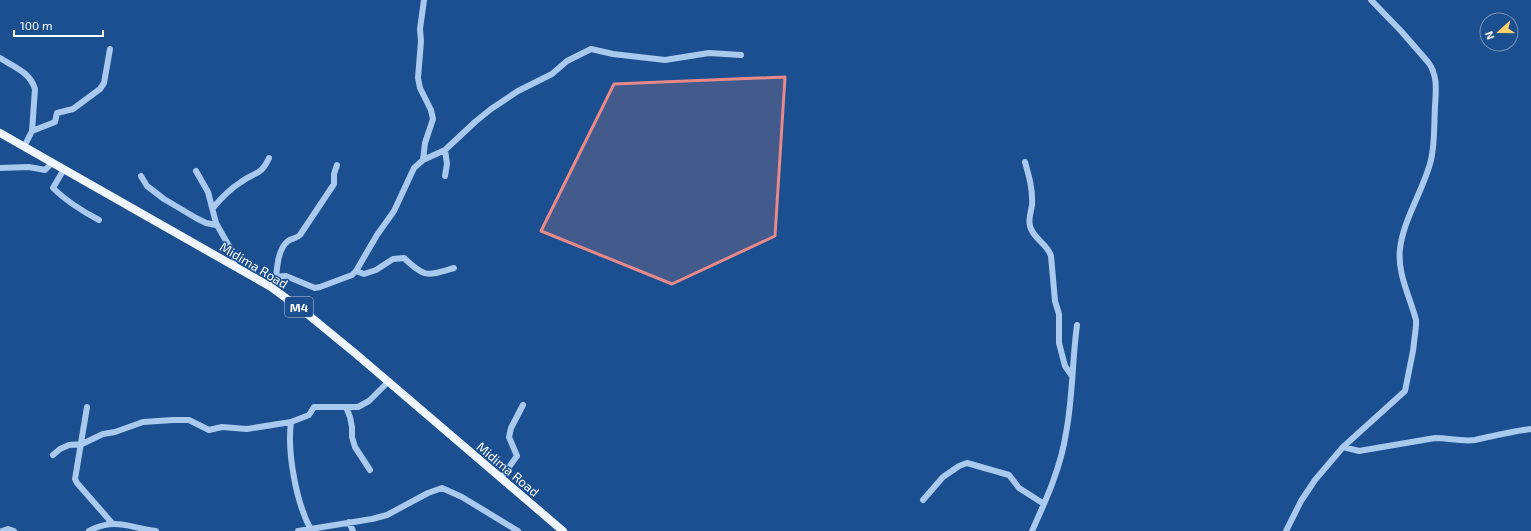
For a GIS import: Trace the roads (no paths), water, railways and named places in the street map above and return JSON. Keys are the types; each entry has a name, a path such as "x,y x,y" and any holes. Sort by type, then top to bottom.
{"main road":[{"name":"Midima Road","path":"0,133 271,287 306,313 563,531"}],"street":[{"path":"423,160 425,143 433,119 431,110 420,88 418,78 421,41 420,29 424,0"},
{"path":"1286,531 1310,487 1343,447 1400,395 1407,386 1416,326 1414,314 1402,276 1400,251 1403,234 1431,160 1436,90 1435,75 1432,68 1401,31 1371,0"},
{"path":"32,131 52,124 55,122 57,113 73,109 100,89 104,83 110,49"},
{"path":"276,278 286,276 308,286 320,288 352,275 394,211 414,168 423,160 445,150 491,109 518,92 552,74 568,61 591,49 624,56 665,60 709,53 741,55"},
{"path":"0,58 28,76 35,89 32,131 24,147"},
{"path":"445,150 447,164 445,176"},
{"path":"213,208 240,182 262,171 269,158"},
{"path":"1025,162 1032,188 1032,206 1029,224 1033,233 1049,249 1051,256 1055,301 1059,314 1059,343 1066,366 1072,376"},
{"path":"0,168 29,167 45,170 52,163"},
{"path":"271,287 276,278 279,258 283,249 288,241 297,238 300,235 334,184 334,174 337,165"},
{"path":"64,169 53,188 72,205 99,220"},
{"path":"196,171 206,186 213,208 216,225 230,248 235,260 233,266"},
{"path":"141,176 147,186 164,199 206,223 216,225"},
{"path":"356,271 364,274 376,270 393,259 404,258 417,270 424,273 434,274 454,268"},
{"path":"1032,531 1044,504 1064,444 1070,410 1077,325"},
{"path":"53,455 60,448 69,445 82,444 103,434 115,432 142,422 188,420 209,430 222,426 247,429 291,422 309,415 314,407 358,407 370,401 388,382"},
{"path":"501,478 517,456 508,437 523,405"},
{"path":"87,407 75,479 112,523"},
{"path":"346,407 350,418 352,437 355,447 370,470"},
{"path":"291,422 290,445 294,475 303,514 310,528"},
{"path":"1343,447 1359,451 1435,438 1446,438 1461,441 1475,440 1531,429"},
{"path":"923,500 943,477 959,466 967,463 1009,476 1019,488 1044,504"},
{"path":"298,531 372,519 387,514 437,489 442,488 462,497 518,531"},
{"path":"349,522 353,531"},
{"path":"89,531 97,526 112,523 156,531"},
{"path":"2,531 8,529 14,531"}]}
